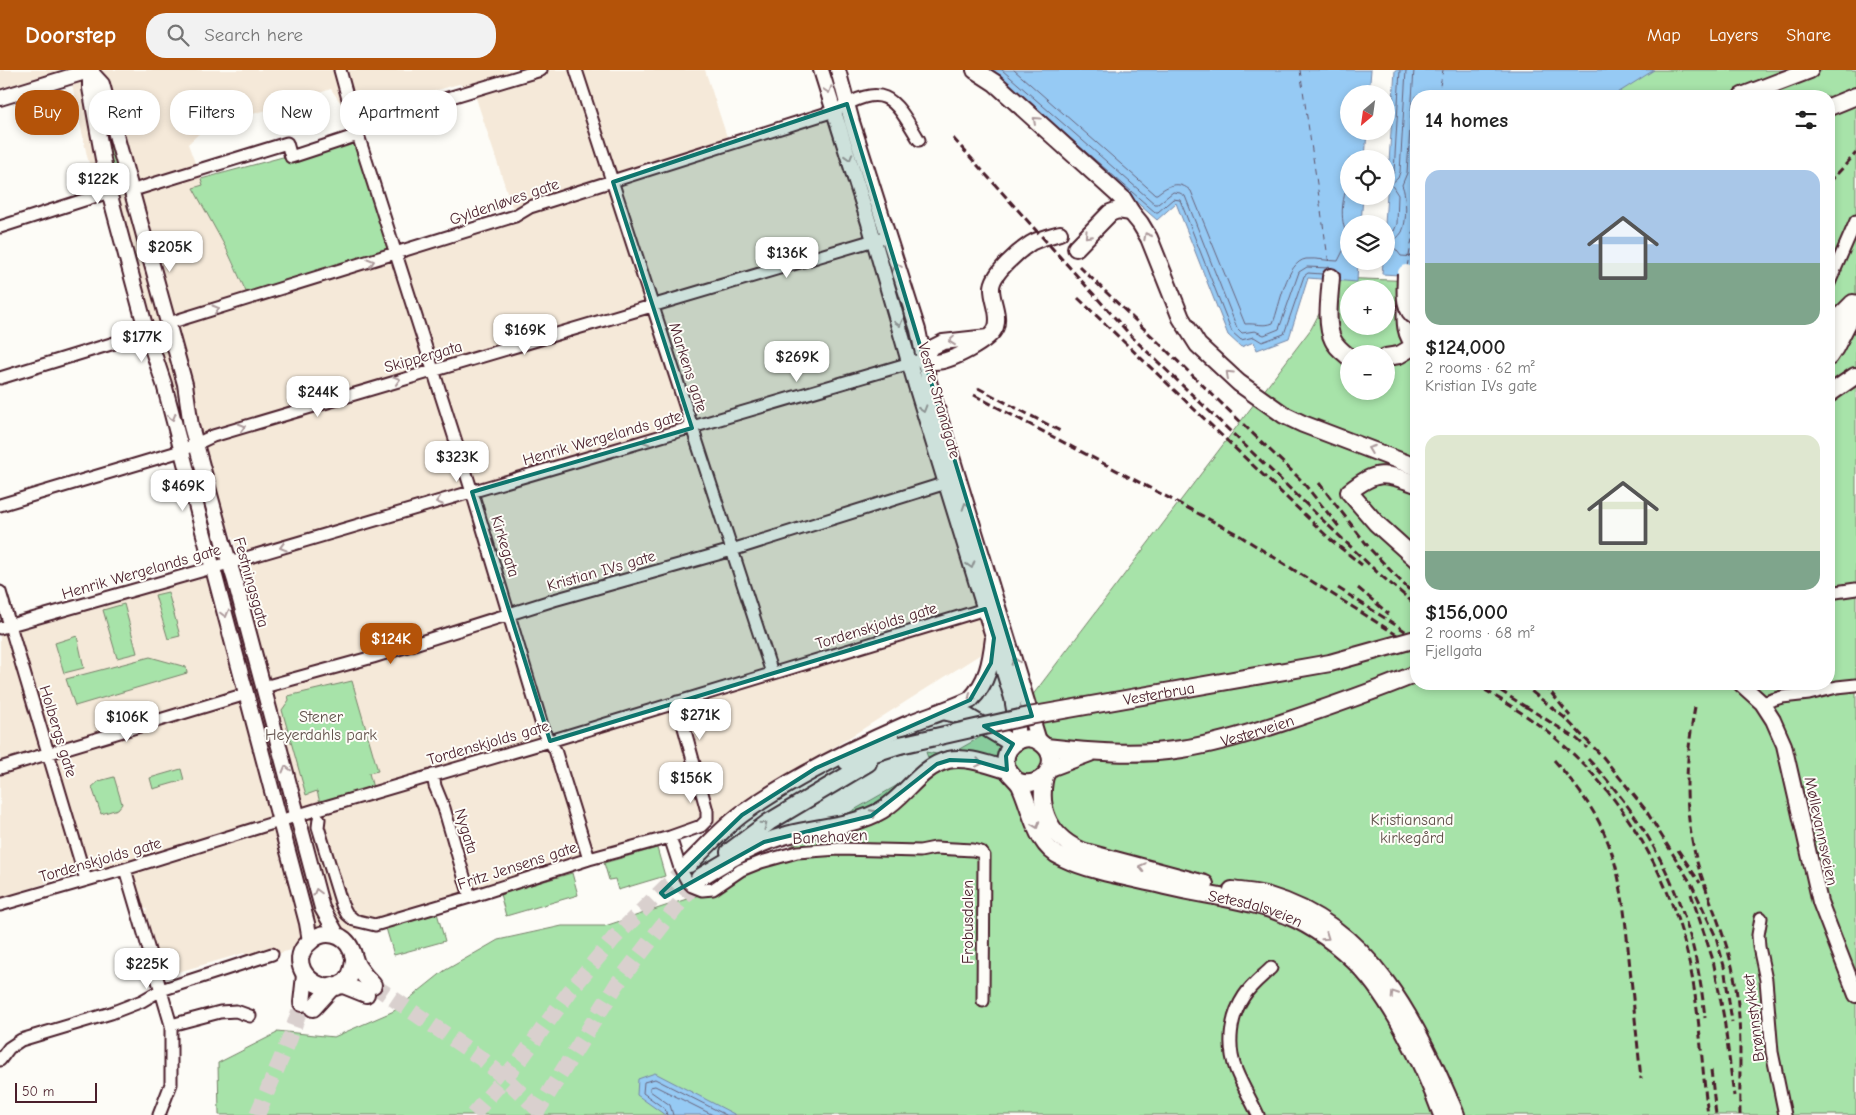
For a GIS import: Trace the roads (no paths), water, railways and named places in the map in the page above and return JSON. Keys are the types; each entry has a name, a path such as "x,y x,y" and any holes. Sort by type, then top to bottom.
{"highway":[{"path":"975,70 995,83 1123,199 1149,238 1181,318 1198,345 1238,383 1284,415 1410,465"},
{"path":"1758,90 1810,70"},
{"path":"1835,105 1856,96"},
{"path":"1076,248 1110,213 1118,210 1130,212"},
{"path":"1406,273 1406,329 1410,340"},
{"path":"1331,277 1329,307 1331,337 1340,349"},
{"path":"1835,321 1856,300"},
{"path":"1835,346 1856,307"},
{"path":"1395,356 1410,349"},
{"path":"1835,390 1854,376"},
{"path":"1410,482 1385,474 1367,479 1349,492 1376,523 1410,554"},
{"path":"900,746 846,762 792,790 747,819 689,864 719,833 742,814 816,768 908,724 970,700 986,678 991,663 994,638"},
{"name":"Vesterbrua","path":"900,746 1028,716 1330,663 1410,641"},
{"name":"Vesterveien","path":"1042,744 1092,752 1180,750 1225,741 1303,716 1410,676"},
{"path":"943,711 968,717 1015,742"},
{"path":"900,746 807,798 769,822 741,842 699,878 764,842 789,834 858,821 871,816 885,808 925,772 937,764 950,760 976,761 1012,776 1032,783 1047,772 1050,755 1042,744 1028,738 1015,742 1006,756 1012,776"},
{"name":"Vesterveien","path":"1047,772 1092,752"},
{"name":"Setesdalsveien","path":"1047,772 1043,790 1045,811 1057,835 1072,847 1194,882 1271,896 1310,913 1344,935 1370,960 1396,996 1428,1055 1456,1115"},
{"name":"Setesdalsveien","path":"1012,776 1030,808 1041,839 1046,846 1060,857 1125,876 1265,908 1294,919 1331,941 1360,967 1391,1010 1420,1064 1442,1115"},
{"path":"305,975 315,984 324,987 337,985 370,989 364,975 354,960 348,943 338,936 323,934 310,941 302,954 307,1005 337,985 349,976 354,960"}],"main road":[{"path":"0,98 91,70"},
{"name":"Festningsgata","path":"91,70 90,88 110,192 147,333 164,384 281,821 310,941"},
{"name":"Festningsgata","path":"91,70 102,84 169,323 185,384 191,426 264,687 322,908 338,936"},
{"name":"Vestre Strandgate","path":"821,70 880,238"},
{"name":"Vestre Strandgate","path":"838,70 880,238 917,361 929,382 1042,744"},
{"name":"Vestre Strandgate","path":"1015,742 1017,727 1012,698 916,386 917,361 931,348 943,342 988,337 996,326 997,318 992,286 995,276 1032,243 1060,233"},
{"name":"Møllevannsveien","path":"1748,690 1762,702 1773,720 1784,745 1820,902 1856,995"}],"street":[{"path":"457,97 541,70"},
{"name":"Markens gate","path":"576,70 772,673"},
{"name":"Kirkegata","path":"342,75 346,90"},
{"name":"Gyldenløves gate","path":"169,323 515,216 530,207 834,111 869,96 878,95 886,98 902,112 919,140"},
{"path":"140,188 287,143 291,157 345,135"},
{"name":"Kirkegata","path":"359,135 472,492 544,732 550,741 561,768 590,859"},
{"path":"0,227 110,192"},
{"path":"1835,269 1856,221"},
{"name":"Skippergata","path":"0,505 181,451 213,436 433,369 880,238"},
{"path":"0,378 147,333"},
{"name":"Henrik Wergelands gate","path":"5,627 917,361"},
{"name":"Kristian IVs gate","path":"264,687 373,657 509,614 732,550 946,482"},
{"path":"1835,592 1856,589"},
{"name":"Holbergs gate","path":"0,592 5,627 49,752 86,880"},
{"name":"Tordenskjolds gate","path":"0,905 985,609"},
{"path":"1835,688 1856,684"},
{"path":"1762,702 1825,690"},
{"path":"0,768 246,694"},
{"name":"Fritz Jensens gate","path":"319,819 318,827 342,905 347,914 354,920 375,925 590,859 670,837 701,826 707,820 707,811 677,702"},
{"name":"Nygata","path":"433,775 470,897"},
{"name":"Banehaven","path":"670,837 680,868 687,881 692,886 702,890 712,889 741,870 761,862 797,852 838,849 920,851 935,848 973,850"},
{"name":"Frobusdalen","path":"973,850 981,852 984,856 983,1001"},
{"path":"125,869 171,1025 171,1084 168,1096 159,1115"},
{"name":"Brønnstykket","path":"1761,918 1758,935 1759,947 1766,980 1772,1052 1785,1115"},
{"path":"0,1060 9,1048 21,1040 111,1013 142,1001 161,990 272,954"},
{"path":"1258,1115 1236,1070 1230,1046 1230,1037 1243,996 1271,968"},
{"path":"171,1025 220,1012 236,1011 250,1016"}],"water":[{"path":"985,70 1371,70 1370,85 1340,85 1340,140 1366,140 1366,150 1340,150 1340,205 1362,205 1362,215 1340,215 1340,270 1358,270 1357,280 1308,278 1289,338 1257,350 1254,342 1241,347 1228,335 1176,203 1157,220"},
{"path":"1395,70 1654,70 1622,90 1410,90 1410,276 1382,274 1382,270 1395,270 1395,215 1386,215 1386,205 1395,205 1395,150 1390,150 1390,140 1395,140"},
{"path":"655,1073 736,1115 665,1115 637,1095 638,1079"}],"tunnel":[{"path":"473,1115 523,1056 570,991 614,938 689,864"},
{"path":"535,1115 617,984 699,878"},
{"path":"373,985 482,1059 544,1115"},
{"path":"257,1115 290,1038 302,1003"}],"railway":[{"path":"953,138 1133,338 1378,573 1410,600"},
{"path":"1835,176 1856,153"},
{"path":"1079,266 1301,480 1340,528"},
{"path":"1078,298 1331,540 1362,565"},
{"path":"978,388 1062,432"},
{"path":"974,395 1237,534 1410,643"},
{"path":"1319,483 1371,550 1410,591"},
{"path":"1338,588 1410,634"},
{"path":"1358,588 1389,614"},
{"path":"1485,690 1548,732 1597,778 1637,832 1653,862 1668,893 1688,957 1698,1016 1708,1115"},
{"path":"1499,690 1529,709"},
{"path":"1530,690 1565,718 1603,757 1645,809 1692,885 1716,937 1724,966 1732,1022"},
{"path":"1549,690 1570,716"},
{"path":"1525,706 1577,739 1587,748"},
{"path":"1695,707 1689,747 1687,785 1689,823 1697,862 1726,943 1733,971 1740,1043 1740,1115"},
{"path":"1588,759 1635,816 1654,847 1669,878 1682,911 1692,945 1700,981 1705,1018"},
{"path":"1554,760 1589,805 1611,850 1619,880 1624,911 1641,1079"},
{"path":"1678,850 1700,883"},
{"path":"1691,894 1713,960 1724,1018 1734,1096"},
{"path":"1711,1070 1716,1115"}],"park label":[{"name":"Stener Heyerdahls park","path":"321,725"},
{"name":"Kristiansand kirkegård","path":"1412,828"}]}
